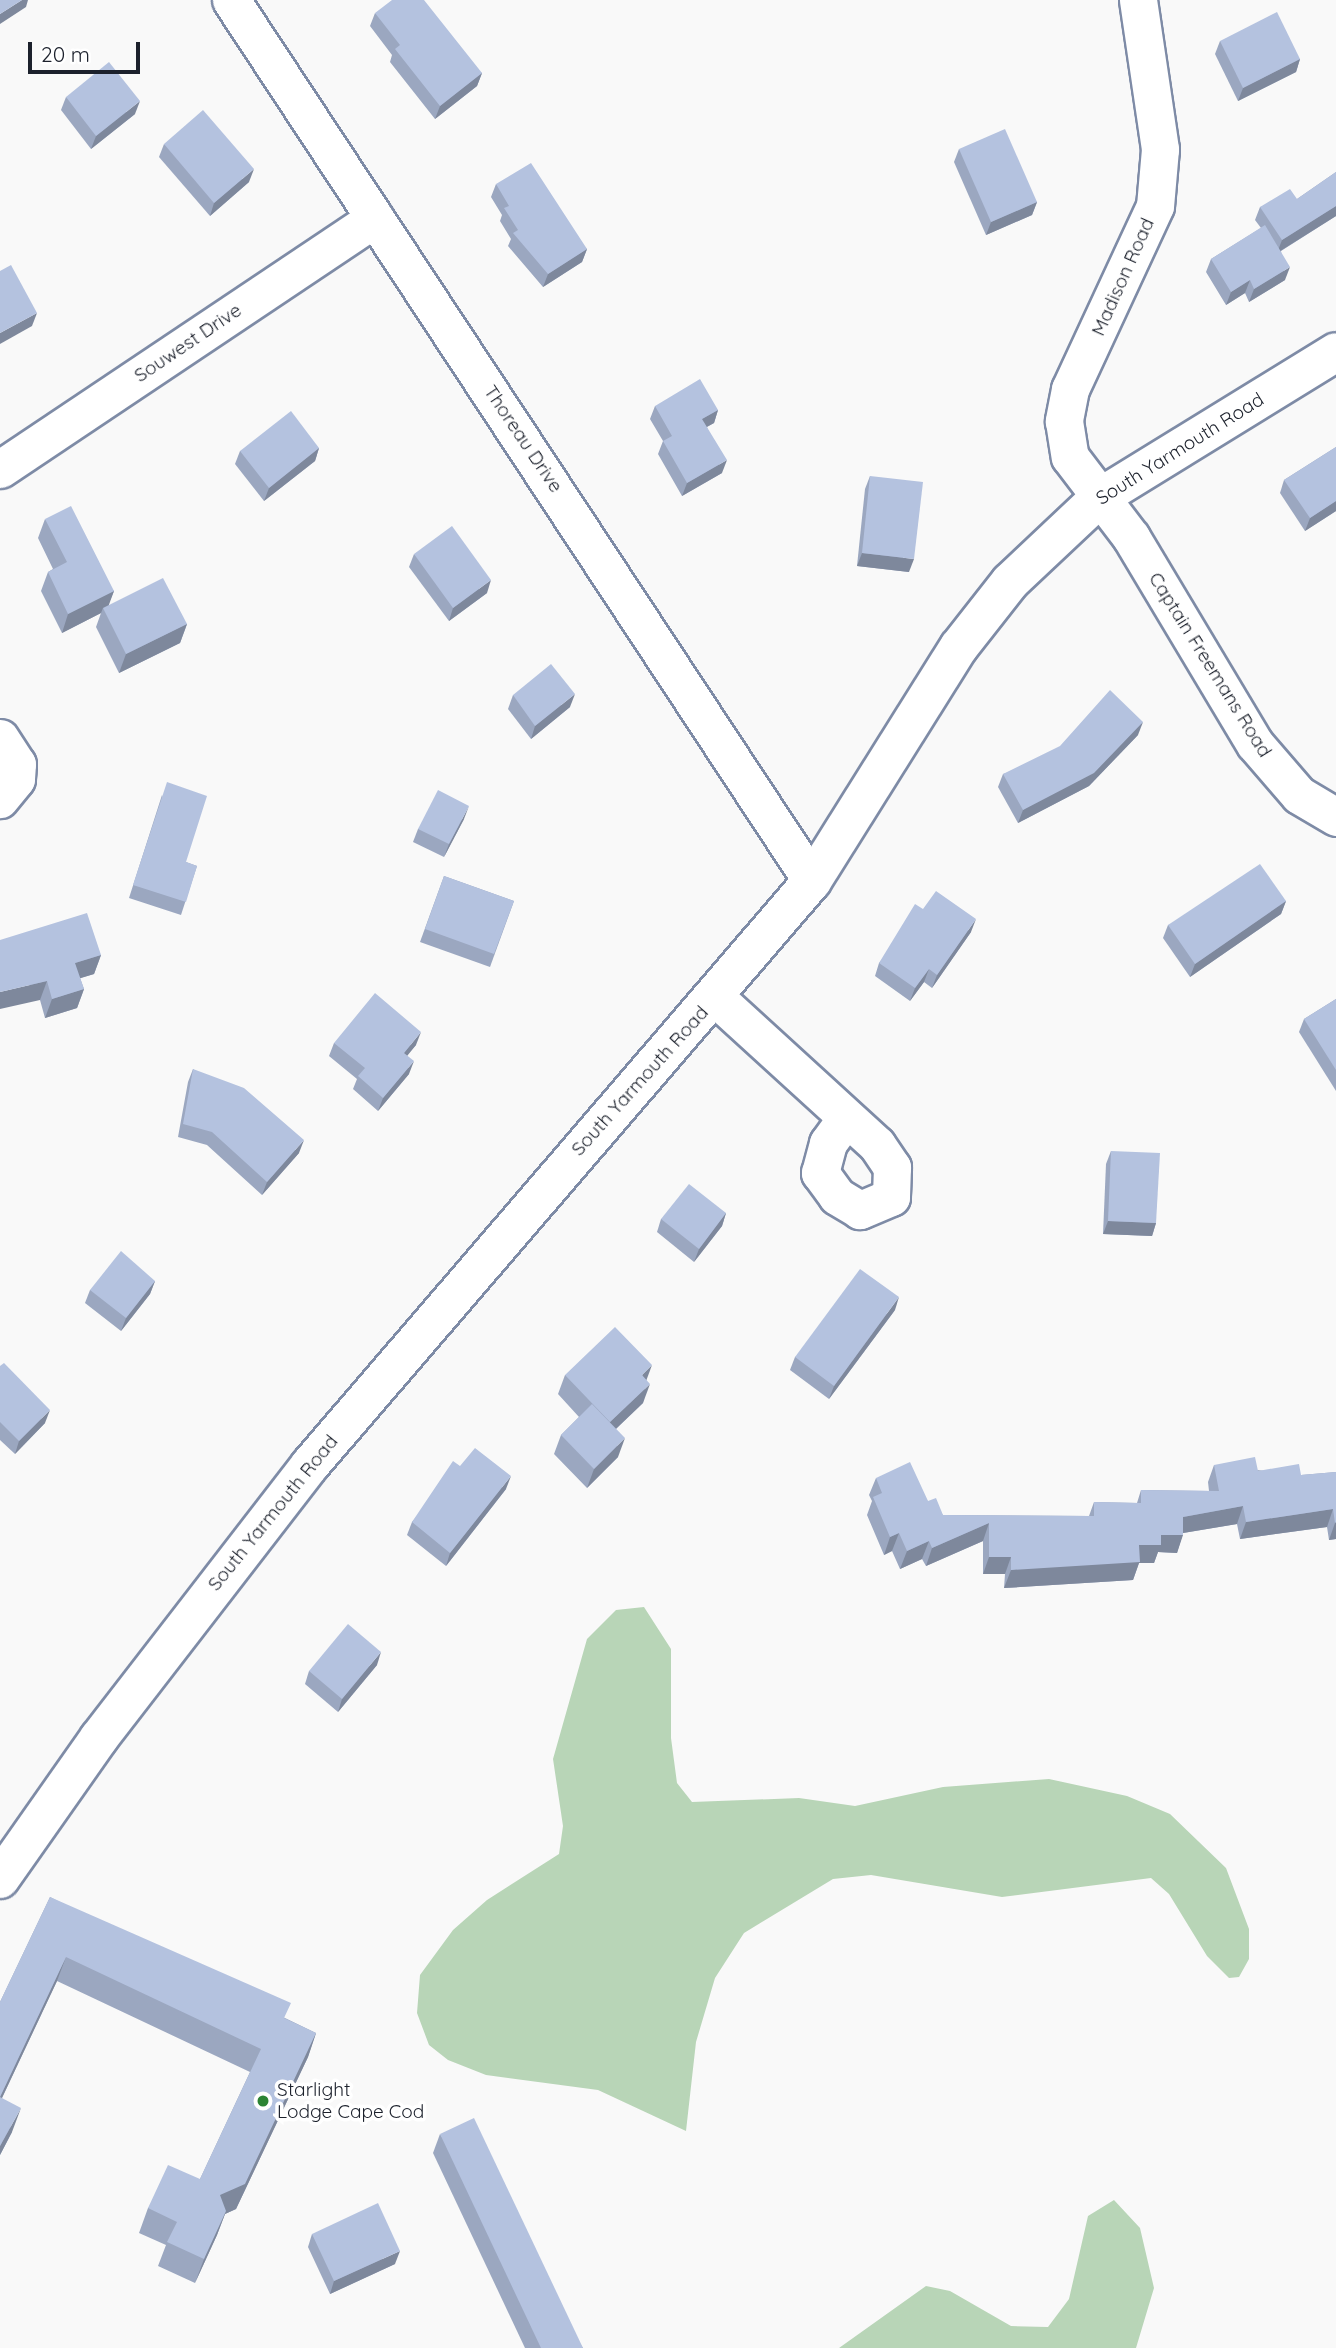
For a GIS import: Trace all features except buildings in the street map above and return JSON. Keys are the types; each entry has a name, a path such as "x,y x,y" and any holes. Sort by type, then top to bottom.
{"main road":[{"name":"South Yarmouth Road","path":"0,1879 99,1738 310,1465 812,881 959,647 1010,582 1099,498 1336,352"}],"street":[{"name":"Thoreau Drive","path":"231,0 812,881"},
{"name":"Madison Road","path":"1099,498 1070,457 1064,421 1070,388 1155,205 1160,149 1140,1"},
{"name":"Souwest Drive","path":"0,468 375,218"},
{"name":"Captain Freemans Road","path":"1099,498 1131,537 1255,744 1299,795 1336,817"},
{"path":"0,738 17,764 16,779 0,799"},
{"path":"715,997 846,1118"}],"green space":[{"path":"644,1607 671,1649 671,1738 677,1783 692,1802 799,1798 855,1806 943,1787 1049,1779 1127,1796 1170,1814 1226,1868 1249,1929 1249,1959 1239,1977 1229,1978 1207,1956 1169,1894 1151,1878 1002,1897 871,1875 833,1879 744,1933 715,1978 696,2042 686,2131 598,2090 486,2075 448,2060 429,2045 417,2013 420,1975 453,1930 487,1900 559,1854 563,1826 553,1759 587,1639 616,1610"},
{"path":"1114,2200 1140,2228 1154,2288 1136,2348 839,2348 926,2286 950,2291 1011,2326 1048,2327 1069,2299 1088,2216"}],"place":[{"name":"Starlight Lodge Cape Cod","path":"263,2101"}]}
